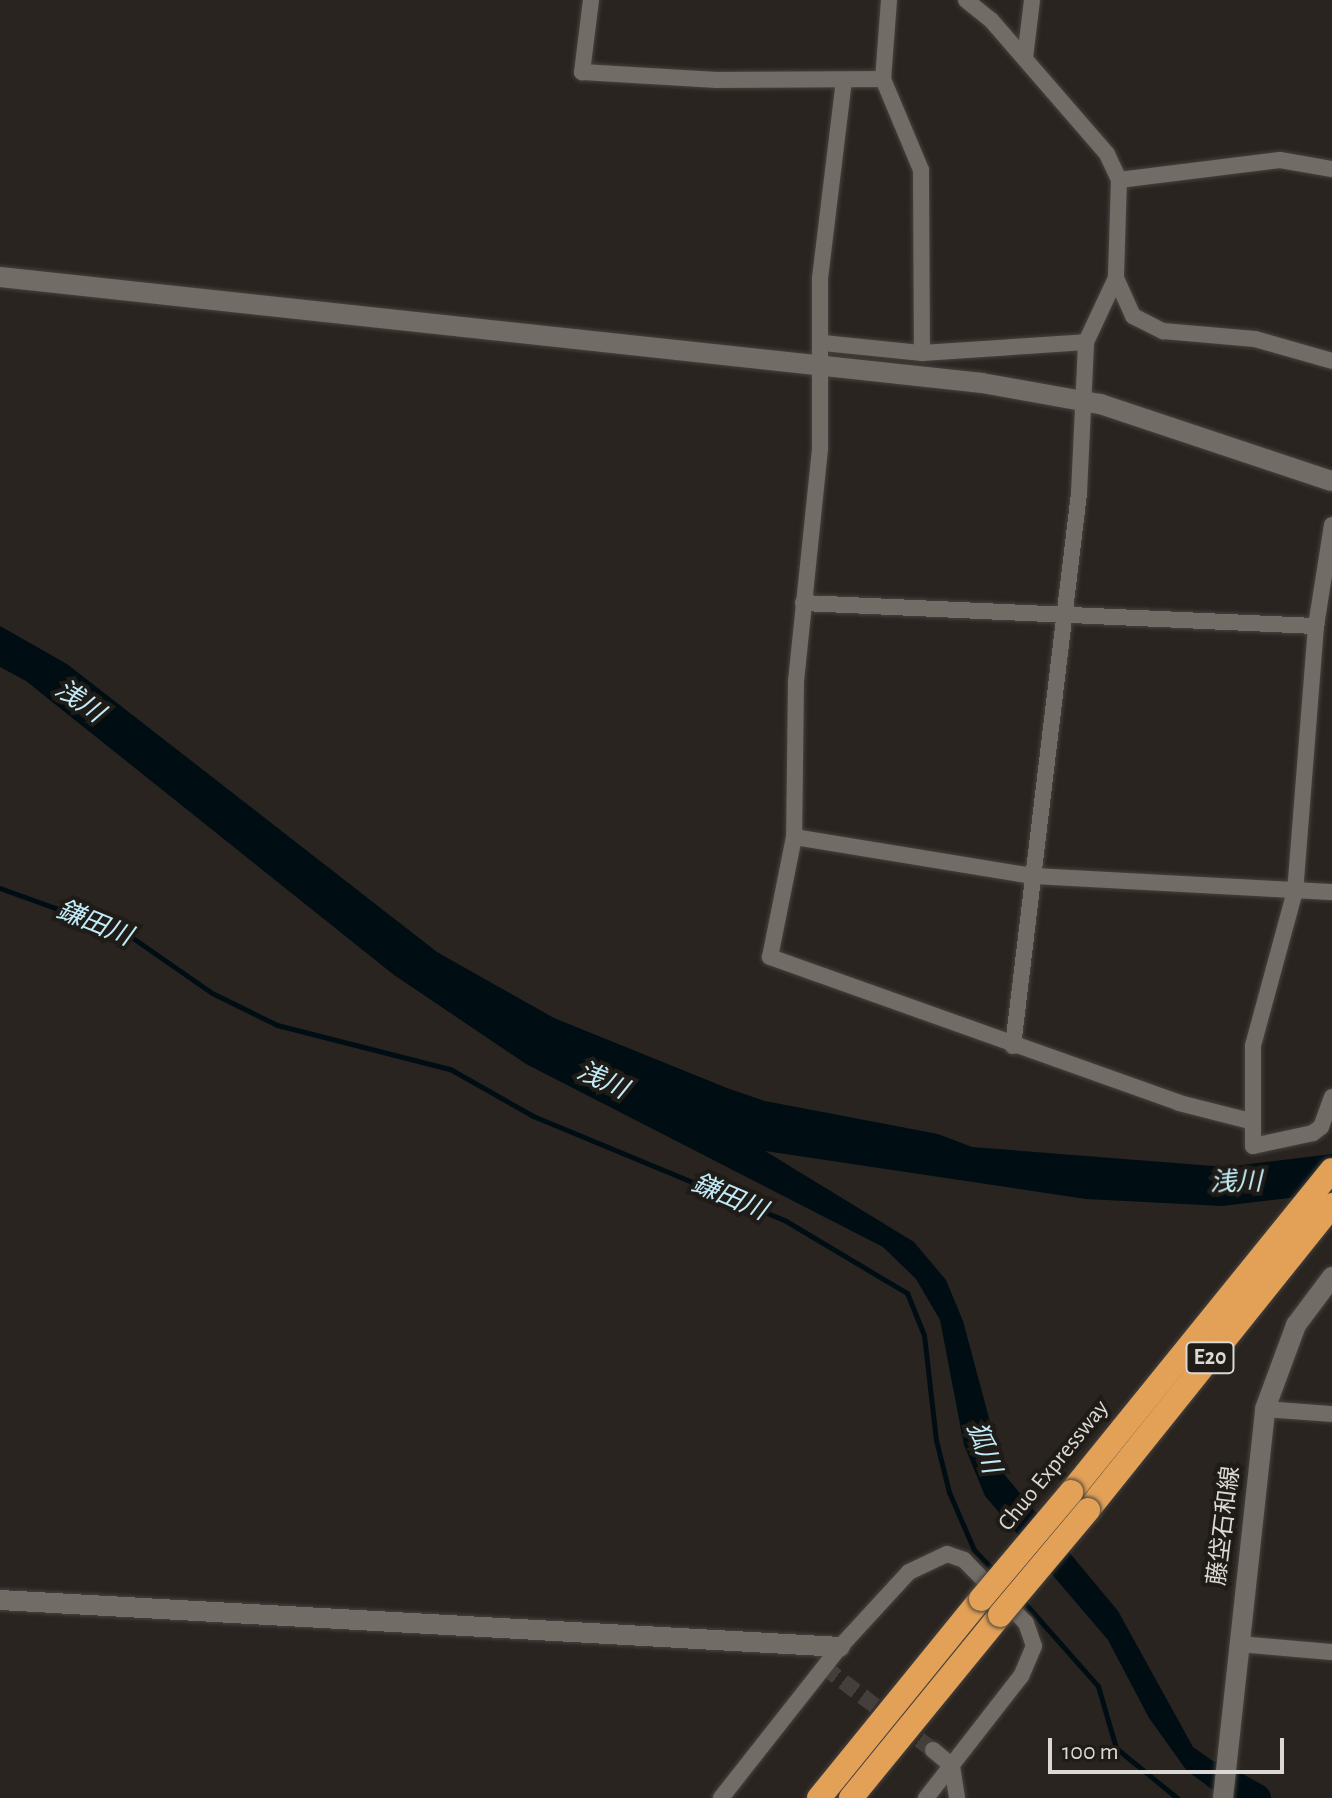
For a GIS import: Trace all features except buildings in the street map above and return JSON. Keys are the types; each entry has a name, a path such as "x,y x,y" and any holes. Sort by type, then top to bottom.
{"highway":[{"name":"Chuo Expressway","path":"819,1798 1332,1170"},
{"name":"E20","path":"851,1798 1088,1510 1332,1205"}],"street":[{"path":"591,0 582,72 883,79"},
{"path":"889,0 883,79 921,170 922,353"},
{"path":"966,0 1025,58 1089,130 1119,180 1116,278 1086,342 1079,493 1013,1046"},
{"path":"1025,58 1032,0"},
{"path":"844,80 820,279 823,343 820,449 803,603 794,837 770,957 1179,1103 1250,1121"},
{"path":"1119,180 1280,160 1332,169"},
{"path":"0,277 823,366 1081,399 1332,481"},
{"path":"1116,278 1133,316 1163,331 1255,339 1332,361"},
{"path":"823,343 922,353 1086,342"},
{"path":"1332,525 1316,626 1295,891 1253,1046 1250,1121 1253,1146 1298,1138 1321,1127 1332,1097"},
{"path":"803,603 1316,626"},
{"path":"794,837 1033,876 1332,892"},
{"name":"藤垈石和線","path":"1223,1798 1265,1409 1296,1325 1332,1277"},
{"path":"1265,1409 1332,1414"},
{"path":"721,1798 840,1647 909,1572 947,1554 964,1560 1026,1623 1034,1646 1021,1676 926,1798"},
{"path":"0,1600 840,1647"},
{"path":"1238,1644 1332,1652"},
{"path":"933,1750 952,1766 957,1798"}],"water":[{"name":"浅川","path":"0,626 67,664 437,952 554,1018 727,1088 765,1101 938,1134 972,1147 1226,1167 1332,1154 1332,1193 1222,1206 1086,1199 765,1151 914,1242 946,1280 963,1321 1004,1474 1118,1611 1193,1747 1251,1788 1245,1798 1225,1798 1187,1771 1149,1718 1108,1640 985,1496 964,1445 940,1320 916,1279 883,1247 526,1064 394,975 26,681 0,667"}],"waterway":[{"name":"鎌田川","path":"0,888 127,934 212,993 277,1025 450,1069 533,1116 786,1221 907,1293 924,1335 936,1440 949,1492 974,1550 995,1572"},
{"name":"鎌田川","path":"1021,1599 1098,1686 1116,1748 1177,1798"},
{"name":"狐川","path":"1216,1775 1257,1798"}],"tunnel":[{"path":"824,1667 933,1750"}]}
